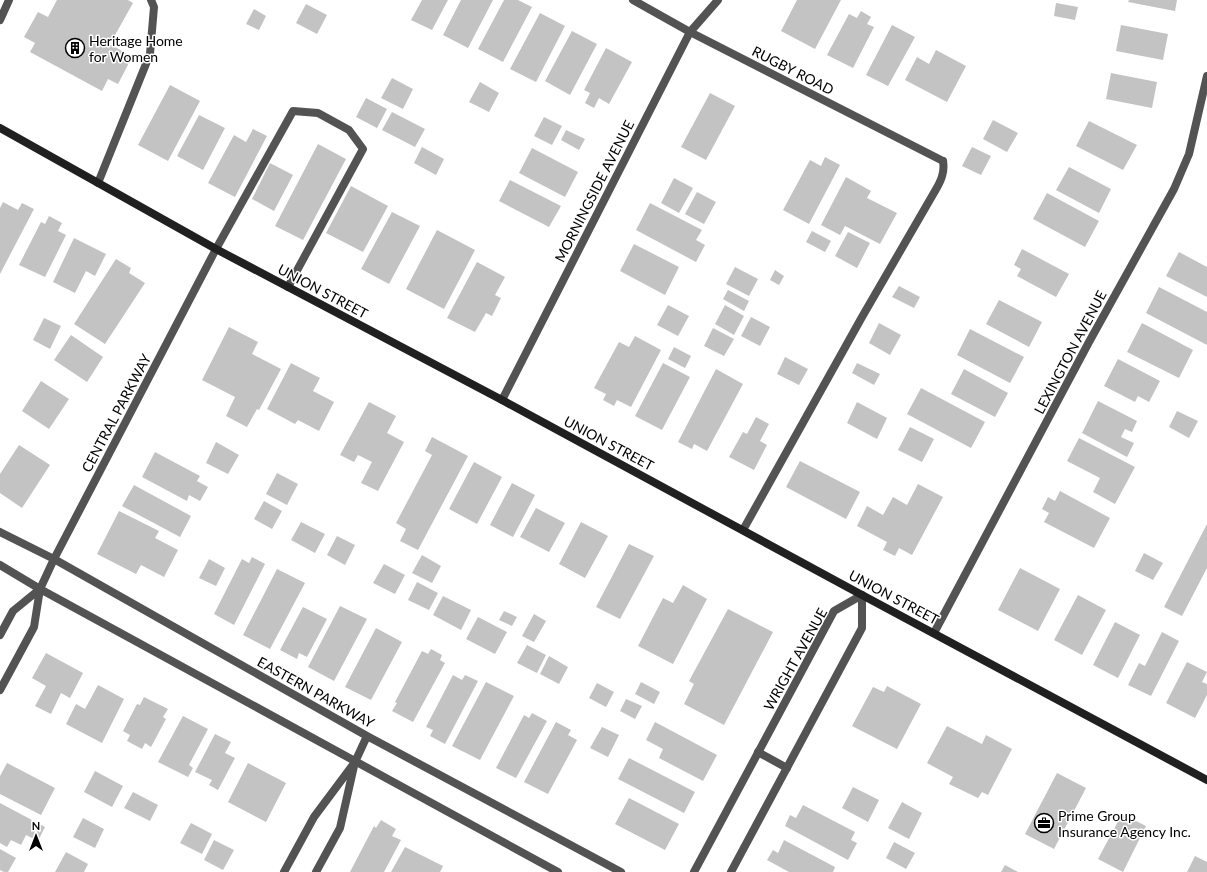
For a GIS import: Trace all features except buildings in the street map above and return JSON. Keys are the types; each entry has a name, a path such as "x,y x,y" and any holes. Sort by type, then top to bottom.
{"main road":[{"name":"UNION STREET","path":"0,128 216,249 502,400 1207,780"}],"street":[{"path":"0,20 9,0"},
{"path":"98,183 150,54 154,7 151,0"},
{"name":"RUGBY ROAD","path":"633,0 690,32 943,161 943,172 936,191 862,317 743,530"},
{"name":"MORNINGSIDE AVENUE","path":"502,400 690,32 718,0"},
{"name":"LEXINGTON AVENUE","path":"934,633 1086,349 1174,189 1190,154 1207,76"},
{"name":"CENTRAL PARKWAY","path":"0,690 34,627 40,589 54,560 216,249 293,111 318,113 349,130 363,149 288,287"},
{"name":"EASTERN PARKWAY","path":"0,532 54,560 367,736 621,872"},
{"path":"0,565 40,589 558,872"},
{"name":"CENTRAL PARKWAY","path":"0,635 13,611 40,589"},
{"path":"731,872 862,628 862,595"},
{"name":"WRIGHT AVENUE","path":"694,872 834,611 862,595"},
{"path":"284,872 314,817 355,762 367,736"},
{"path":"758,752 787,768"},
{"path":"316,872 340,828 355,762"}],"place":[{"name":"Heritage Home for Women","path":"75,48"},
{"name":"Prime Group Insurance Agency Inc.","path":"1044,823"}]}
